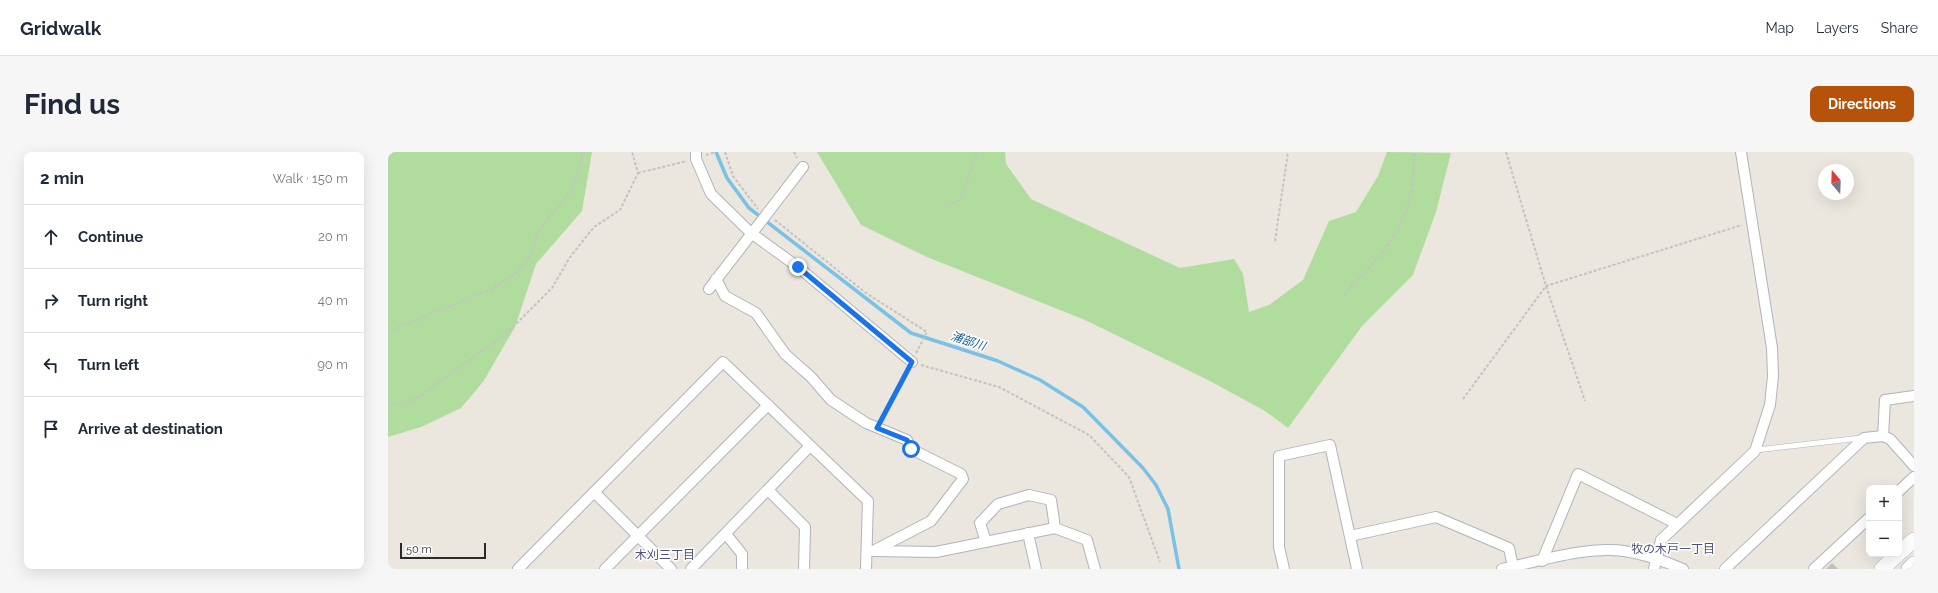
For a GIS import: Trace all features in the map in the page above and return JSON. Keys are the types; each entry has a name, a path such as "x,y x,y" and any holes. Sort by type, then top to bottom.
{"main road":[{"path":"1902,551 1914,540"},
{"path":"1882,569 1896,557"},
{"path":"1909,569 1914,564"}],"street":[{"path":"1655,564 1661,540 1755,451 1770,405 1773,376 1772,348 1742,152"},
{"path":"696,156 711,194 751,234 798,267 912,362"},
{"path":"709,289 803,167"},
{"path":"716,279 725,296 756,313 785,354 811,377 831,400 866,423 907,440 911,449 961,474 963,479 931,521 870,551"},
{"path":"518,569 723,362 868,501 870,551 866,569"},
{"path":"1883,436 1885,400 1914,396"},
{"path":"605,569 768,405"},
{"path":"1725,569 1864,438 1883,436 1890,439 1914,466"},
{"path":"1284,569 1279,547 1279,456 1330,445 1357,569"},
{"path":"691,569 810,446"},
{"path":"1542,561 1578,474 1677,524"},
{"path":"1902,488 1914,477"},
{"path":"768,490 805,527 804,569"},
{"path":"594,492 671,569"},
{"path":"986,542 980,523 998,504 1029,495 1051,500 1055,528"},
{"path":"1350,536 1436,517 1508,548 1513,567"},
{"path":"1814,569 1866,521"},
{"path":"870,551 936,552 1055,528 1087,540 1095,569"},
{"path":"1028,533 1036,569"},
{"path":"726,534 742,554 742,569"},
{"path":"1502,569 1578,553 1623,551 1655,564 1683,569"}],"lane":[{"path":"1755,451 1864,438"}],"path":[{"path":"388,332 491,289 515,274 528,260 535,243 537,233 571,191 582,162 582,152"},
{"path":"388,402 397,405 415,399 506,334 552,288 570,257 594,227 620,210 638,174 632,152"},
{"path":"638,174 696,156 716,152"},
{"path":"725,152 734,176 756,207 767,213 866,293 926,332 877,428"},
{"path":"948,206 961,199 977,152"},
{"path":"1275,241 1288,152"},
{"path":"1344,295 1382,252 1399,225 1410,199 1415,152"},
{"path":"1506,152 1546,286 1585,401"},
{"path":"1463,399 1546,286 1752,222"},
{"path":"912,362 999,387 1089,434 1129,477 1160,562"}],"green space":[{"path":"388,152 592,152 582,211 536,264 515,327 483,382 461,408 421,427 388,437"},
{"path":"817,152 1005,152 1006,164 1031,199 1180,268 1234,259 1243,274 1249,312 1269,305 1303,280 1329,221 1356,212 1378,176 1387,152 1451,153 1436,212 1413,275 1362,326 1288,428 1265,411 1208,380 1085,320 927,257 861,225"}],"building":[{"path":"1832,563 1838,569 1826,569"}],"waterway":[{"name":"浦部川","path":"716,152 727,178 749,208 911,333 998,361 1040,380 1083,407 1143,468 1156,485 1168,509 1179,569"}],"district":[{"name":"牧の木戸一丁目","path":"1673,549"},
{"name":"木刈三丁目","path":"665,555"}],"route":[{"path":"798,267 912,362 877,428 907,440 911,449"}]}
